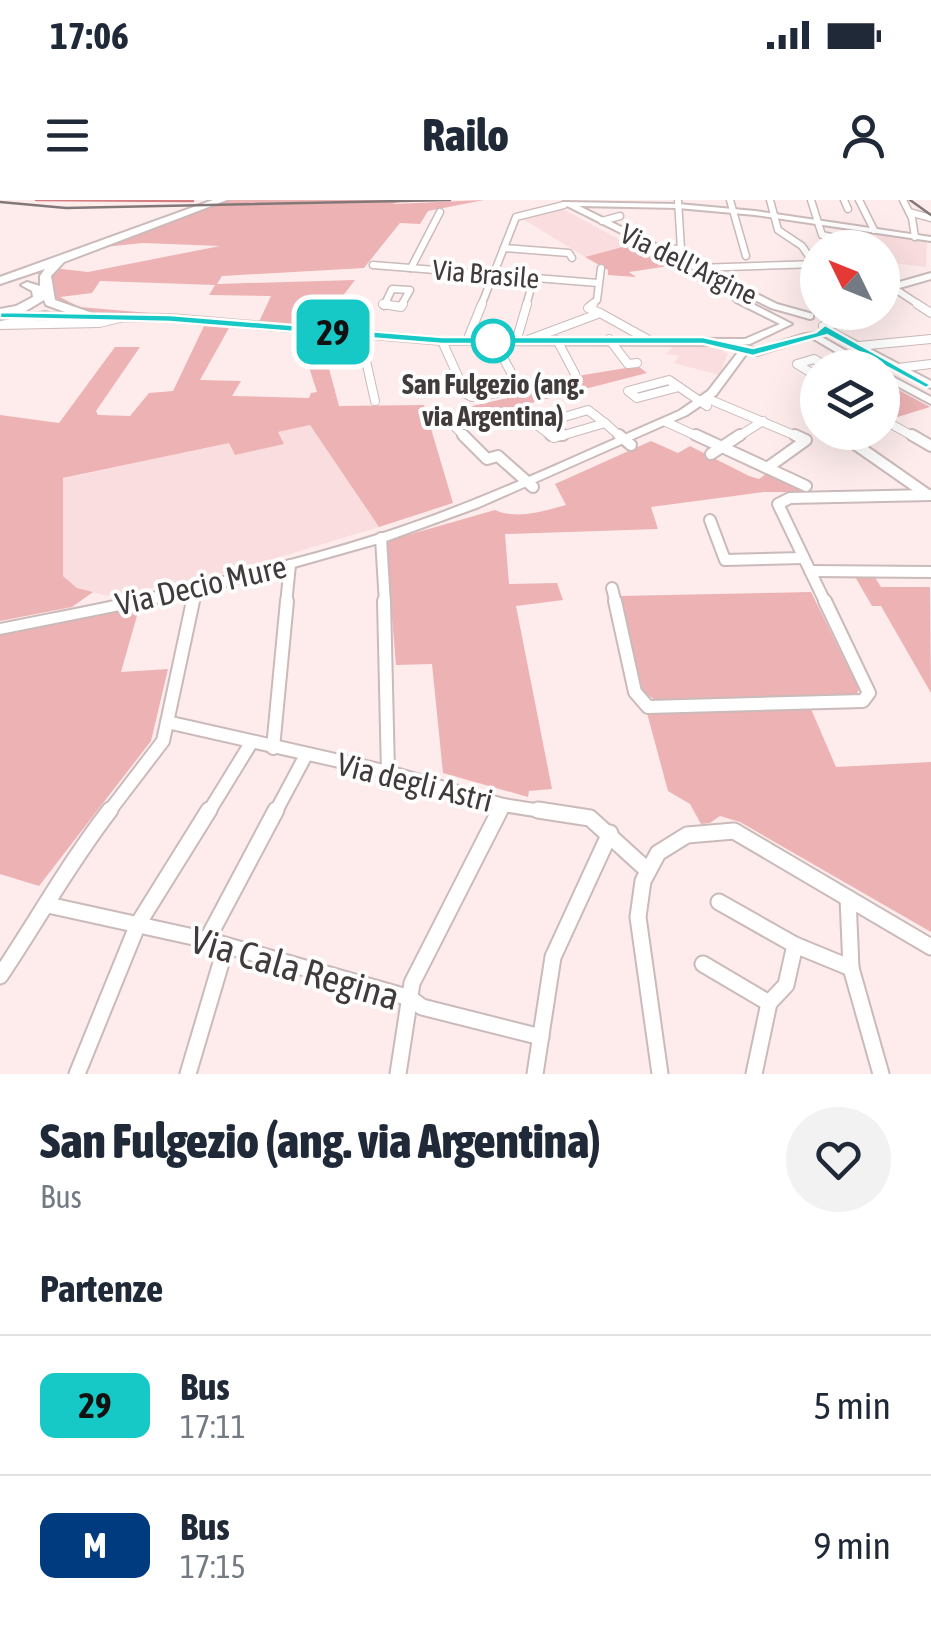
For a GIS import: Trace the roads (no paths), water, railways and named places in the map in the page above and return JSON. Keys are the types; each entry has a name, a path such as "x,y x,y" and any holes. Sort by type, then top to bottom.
{"highway":[{"path":"0,280 214,202"},
{"path":"0,280 214,202"},
{"path":"92,317 50,302 42,282 44,274 58,263 114,240"},
{"path":"0,280 29,286 41,293 32,304 0,319"},
{"path":"0,319 45,316"}],"street":[{"path":"548,200 678,203 874,230"},
{"path":"730,200 746,256"},
{"path":"770,200 778,230 800,245"},
{"path":"810,200 820,230"},
{"path":"902,200 910,212 915,237"},
{"path":"467,341 516,217 570,203"},
{"name":"Via dell'Argine","path":"570,203 774,306 800,312"},
{"name":"Via dell'Argine","path":"570,203 786,324 792,332 818,332"},
{"path":"656,248 681,249 678,203"},
{"path":"846,205 861,203 874,230"},
{"path":"922,206 931,215"},
{"path":"411,268 440,212"},
{"path":"910,212 931,215"},
{"path":"602,221 620,216"},
{"path":"900,234 931,239"},
{"path":"504,248 569,253 572,258"},
{"name":"Via Brasile","path":"373,265 598,283"},
{"path":"697,268 800,267"},
{"path":"410,290 422,268"},
{"path":"601,268 597,300 588,308 647,339"},
{"path":"900,285 931,276"},
{"path":"523,338 534,277"},
{"path":"900,295 929,310"},
{"path":"523,338 600,313"},
{"path":"45,316 126,317 442,340 647,339 708,342 747,349 825,330"},
{"path":"0,319 99,324 126,317"},
{"path":"747,349 800,318"},
{"path":"818,332 866,350"},
{"path":"818,332 845,350"},
{"path":"360,334 376,401"},
{"path":"608,339 628,364 637,363"},
{"path":"859,346 931,339"},
{"path":"442,340 468,396 517,392 520,389 494,341"},
{"path":"557,340 575,374"},
{"name":"Via Decio Mure","path":"0,628 195,590 481,510 530,484 670,424 710,400 747,349"},
{"path":"900,368 931,364"},
{"path":"900,369 931,385"},
{"path":"679,387 637,398 628,390 668,380 806,440 766,468"},
{"path":"900,384 931,401"},
{"path":"606,423 554,438 537,424 588,410 606,423 628,442"},
{"path":"716,450 763,421"},
{"path":"670,424 716,450 806,486"},
{"path":"456,428 487,458 498,456 530,484"},
{"path":"900,429 931,446"},
{"path":"859,450 929,495"},
{"path":"612,588 635,692 648,707 863,701 870,693 778,508 780,501 929,495"},
{"path":"710,520 725,560 803,558"},
{"path":"381,538 388,772"},
{"path":"272,748 290,565"},
{"path":"810,571 931,572"},
{"path":"0,976 48,905 68,864 162,741 195,590"},
{"name":"Via degli Astri","path":"167,722 388,772 503,806 590,818 646,869"},
{"path":"78,1074 138,924 252,743"},
{"path":"207,940 306,755"},
{"path":"398,1074 412,983 503,806"},
{"path":"660,1074 659,1043 638,942 638,897 646,869 679,839 706,828 734,831 931,947"},
{"path":"535,1074 553,957 610,833"},
{"path":"848,898 851,968 881,1074"},
{"path":"719,902 795,945 851,968"},
{"name":"Via Cala Regina","path":"48,905 207,940 410,998 422,1007 541,1037"},
{"path":"754,1074 770,1003 782,995 789,981 795,945"},
{"path":"188,1074 226,946"},
{"path":"703,964 770,1003"}],"waterway":[{"path":"36,200 193,201"}],"tram line":[{"path":"0,202 66,208 450,200"},
{"path":"910,200 931,215"}],"place":[{"name":"San Fulgezio (ang. via Argentina)","path":"493,341"}]}
